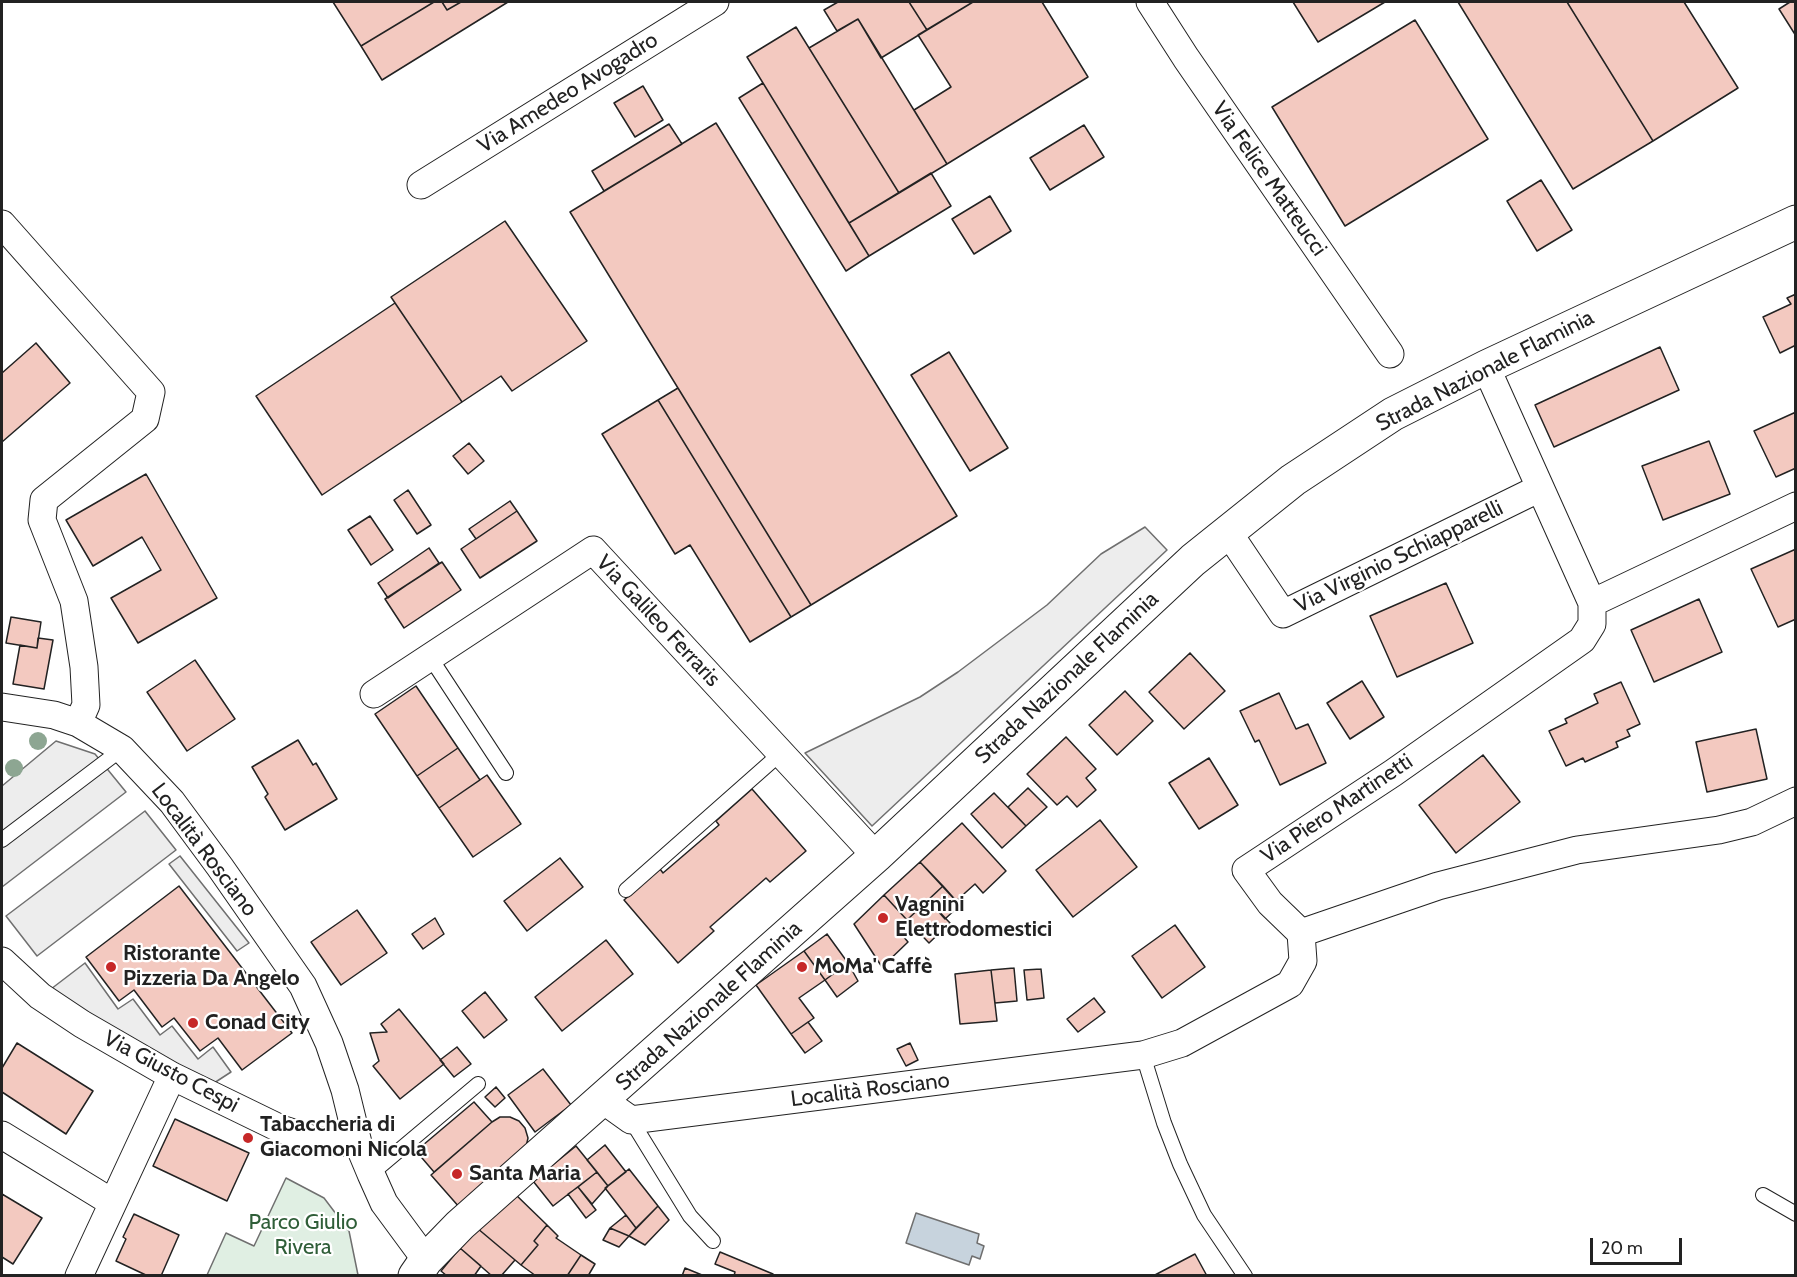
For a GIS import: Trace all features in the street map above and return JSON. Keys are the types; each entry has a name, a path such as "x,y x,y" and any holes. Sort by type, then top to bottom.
{"main road":[{"name":"Strada Nazionale Flaminia","path":"420,1268 460,1226 876,856 1193,560 1293,480 1393,414 1486,367 1796,222"}],"street":[{"name":"Via Amedeo Avogadro","path":"421,185 715,2"},
{"name":"Via Felice Matteucci","path":"1150,2 1186,58 1390,354"},
{"path":"2,224 151,392 145,419 44,500 42,520 74,601 84,667 86,705 78,723"},
{"path":"1486,367 1592,603 1796,506"},
{"name":"Via Virginio Schiapparelli","path":"1228,532 1283,614 1540,488"},
{"name":"Via Galileo Ferraris","path":"374,694 593,550 876,856"},
{"name":"Via Piero Martinetti","path":"1301,933 1270,903 1246,870 1394,773 1582,640 1592,624 1592,603"},
{"name":"Località Rosciano","path":"2,708 54,715 78,723 122,749 172,802 303,986 320,1022 345,1089 358,1143 370,1174"},
{"path":"1301,933 1438,886 1577,850 1719,830 1752,822 1796,801"},
{"name":"Località Rosciano","path":"630,1120 1143,1055 1182,1043 1290,984 1303,961 1301,933"},
{"name":"Via Giusto Cespi","path":"2,961 40,996 82,1024 172,1076 281,1129 318,1141 358,1143"},
{"path":"80,1275 172,1076"},
{"path":"603,1100 630,1120"},
{"path":"2,1135 113,1203"},
{"name":"Strada Nazionale Flaminia","path":"370,1174 420,1268"}],"lane":[{"path":"430,657 506,773"},
{"path":"2,840 122,749"},
{"path":"626,890 781,753"},
{"path":"1143,1055 1164,1123 1180,1164 1204,1215 1245,1275"},
{"path":"370,1174 478,1084"},
{"path":"630,1120 690,1216 713,1241"},
{"path":"1763,1196 1796,1214"}],"green space":[{"name":"Parco Giulio Rivera","path":"286,1178 324,1198 349,1231 358,1275 207,1275 226,1233 254,1246"}],"shaded area":[{"path":"1145,527 1167,550 872,826 805,753 920,697 958,672 1047,605 1101,554"},
{"path":"56,741 95,754 126,792 2,887 2,786"},
{"path":"145,811 176,850 37,956 6,916"},
{"path":"180,856 249,943 237,951 169,864"},
{"path":"85,963 118,1009 133,999 160,1035 172,1026 198,1059 213,1047 231,1072 211,1085 122,1034 51,989"},
{"path":"916,1213 979,1234 977,1243 984,1246 980,1259 972,1256 969,1265 906,1243"}],"building":[{"path":"333,2 434,2 361,46"},
{"path":"434,2 442,2 447,10 461,2 508,2 382,80 361,46"},
{"path":"442,2 461,2 447,10"},
{"path":"838,2 909,2 927,30 881,58 858,19 837,31 824,10"},
{"path":"909,2 973,2 927,30"},
{"path":"973,2 1042,2 1088,77 947,164 914,110 951,87 918,35"},
{"path":"1293,2 1385,2 1318,42"},
{"path":"1458,2 1567,2 1653,141 1573,189"},
{"path":"1567,2 1684,2 1738,88 1653,141"},
{"path":"1790,2 1796,2 1796,36 1779,9"},
{"path":"858,19 947,164 899,193 809,48"},
{"path":"1415,20 1488,139 1345,226 1272,107"},
{"path":"796,27 899,193 849,223 747,57"},
{"path":"763,83 869,256 846,271 739,98"},
{"path":"643,86 663,120 635,137 614,103"},
{"path":"716,123 957,516 811,605 570,212"},
{"path":"669,124 682,144 604,191 592,171"},
{"path":"1084,125 1104,157 1050,190 1030,158"},
{"path":"931,173 951,206 869,256 849,223"},
{"path":"1541,180 1572,230 1537,251 1507,201"},
{"path":"990,196 1011,231 974,254 952,219"},
{"path":"505,221 587,341 512,391 501,376 462,402 391,297"},
{"path":"1796,294 1796,345 1780,353 1763,317 1791,304 1787,298"},
{"path":"395,303 462,402 322,495 256,396"},
{"path":"36,343 70,383 2,442 2,373"},
{"path":"1660,347 1679,390 1554,447 1535,405"},
{"path":"949,352 1008,448 970,471 911,375"},
{"path":"678,388 811,605 791,617 658,400"},
{"path":"658,400 791,617 750,642 690,545 675,554 602,434"},
{"path":"1796,412 1796,468 1776,477 1754,431"},
{"path":"1709,441 1730,494 1663,520 1642,466"},
{"path":"469,443 484,461 468,474 453,456"},
{"path":"146,474 217,598 138,643 111,598 161,570 142,537 93,566 66,520"},
{"path":"408,490 431,525 417,534 394,500"},
{"path":"510,501 517,511 476,539 469,529"},
{"path":"517,511 537,541 480,578 461,549"},
{"path":"370,516 393,550 371,565 348,530"},
{"path":"429,548 439,563 388,598 378,583"},
{"path":"1796,549 1796,619 1778,627 1751,569"},
{"path":"442,562 461,590 404,628 385,599"},
{"path":"1446,583 1473,643 1397,677 1370,616"},
{"path":"1699,599 1722,652 1654,682 1631,630"},
{"path":"11,617 41,622 37,648 6,643"},
{"path":"38,638 53,640 44,689 13,684 20,645 37,648"},
{"path":"1190,653 1225,691 1184,729 1149,692"},
{"path":"195,660 235,719 187,751 147,692"},
{"path":"1362,681 1384,717 1350,739 1327,703"},
{"path":"1621,682 1640,724 1627,730 1630,736 1616,742 1618,747 1585,762 1583,758 1566,766 1549,731 1567,723 1565,719 1598,703 1594,694"},
{"path":"416,686 458,748 417,776 375,714"},
{"path":"1125,691 1153,721 1117,755 1089,725"},
{"path":"1279,693 1296,729 1308,724 1326,763 1280,785 1259,740 1255,742 1240,711"},
{"path":"1756,729 1767,779 1707,792 1696,742"},
{"path":"1066,737 1096,769 1086,778 1096,790 1077,807 1067,796 1057,805 1027,774"},
{"path":"298,740 313,765 316,763 337,799 285,830 265,797 268,794 252,767"},
{"path":"458,748 480,780 439,808 417,776"},
{"path":"1483,755 1520,802 1456,853 1419,805"},
{"path":"1209,758 1238,805 1199,829 1169,783"},
{"path":"487,775 521,824 473,857 439,808"},
{"path":"1028,788 1047,807 1026,826 1008,807"},
{"path":"752,789 806,851 770,882 766,878 710,927 714,931 678,963 624,900 660,869 663,873 719,825 716,821"},
{"path":"994,793 1026,826 1002,848 971,814"},
{"path":"1100,820 1137,867 1073,917 1036,870"},
{"path":"962,823 1006,871 983,893 975,884 956,901 920,862"},
{"path":"560,858 583,887 527,931 504,901"},
{"path":"920,862 943,886 907,920 884,895"},
{"path":"179,886 292,1033 242,1070 218,1038 200,1051 174,1018 162,1027 134,990 119,1001 86,957"},
{"path":"943,886 960,905 945,919 928,900"},
{"path":"884,895 907,920 897,929 908,942 882,967 854,924"},
{"path":"928,900 950,923 929,943 907,920"},
{"path":"357,910 387,953 341,985 311,942"},
{"path":"435,918 444,934 423,949 412,934"},
{"path":"1175,925 1205,967 1162,998 1132,956"},
{"path":"827,934 848,963 825,980 804,951"},
{"path":"606,940 633,974 562,1031 535,997"},
{"path":"804,951 825,980 799,998 814,1018 791,1034 756,985"},
{"path":"848,963 858,981 837,997 825,980"},
{"path":"1014,968 1017,1001 995,1003 991,970"},
{"path":"1041,969 1044,998 1027,1000 1024,970"},
{"path":"991,970 997,1021 960,1024 955,974"},
{"path":"485,992 507,1020 484,1038 462,1011"},
{"path":"1094,998 1105,1012 1078,1032 1067,1019"},
{"path":"399,1009 444,1064 400,1099 373,1066 379,1061 370,1033 387,1032 381,1024"},
{"path":"808,1022 822,1041 805,1053 791,1034"},
{"path":"17,1043 93,1091 66,1134 2,1092 2,1068"},
{"path":"910,1043 918,1060 906,1066 897,1049"},
{"path":"457,1047 471,1064 454,1077 440,1060"},
{"path":"543,1069 571,1105 535,1132 508,1095"},
{"path":"496,1087 505,1098 495,1107 485,1097"},
{"path":"474,1102 492,1122 434,1172 416,1151"},
{"path":"500,1117 510,1117 519,1121 525,1128 528,1138 526,1147 460,1208 431,1175"},
{"path":"175,1119 249,1153 227,1201 153,1166"},
{"path":"605,1145 626,1172 608,1186 587,1160"},
{"path":"576,1146 597,1172 553,1206 533,1181"},
{"path":"629,1169 658,1206 636,1228 605,1188"},
{"path":"597,1172 608,1186 592,1204 578,1187"},
{"path":"578,1187 596,1210 586,1218 568,1194"},
{"path":"514,1193 547,1225 534,1241 538,1245 521,1265 477,1228"},
{"path":"2,1194 42,1218 13,1264 2,1257"},
{"path":"658,1206 669,1220 645,1245 629,1236"},
{"path":"134,1214 179,1235 161,1276 148,1276 116,1261 126,1239 123,1237"},
{"path":"626,1215 636,1228 629,1236 610,1228"},
{"path":"547,1225 558,1236 556,1238 581,1255 567,1276 536,1276 521,1265 538,1245 534,1241"},
{"path":"477,1228 515,1260 501,1276 492,1276 460,1248"},
{"path":"610,1228 629,1236 619,1247 603,1240"},
{"path":"460,1248 481,1266 474,1276 447,1276 441,1271"},
{"path":"720,1252 773,1274 773,1276 734,1276 735,1272 715,1264"},
{"path":"1195,1254 1207,1276 1153,1276"},
{"path":"581,1255 595,1264 588,1276 567,1276"},
{"path":"685,1268 702,1275 702,1276 682,1276"}],"place":[{"name":"Vagnini Elettrodomestici","path":"883,918"},
{"name":"Ristorante Pizzeria Da Angelo","path":"111,967"},
{"name":"MoMa' Caffè","path":"802,967"},
{"name":"Conad City","path":"193,1023"},
{"name":"Tabaccheria di Giacomoni Nicola","path":"248,1138"},
{"name":"Santa Maria","path":"457,1174"}]}
